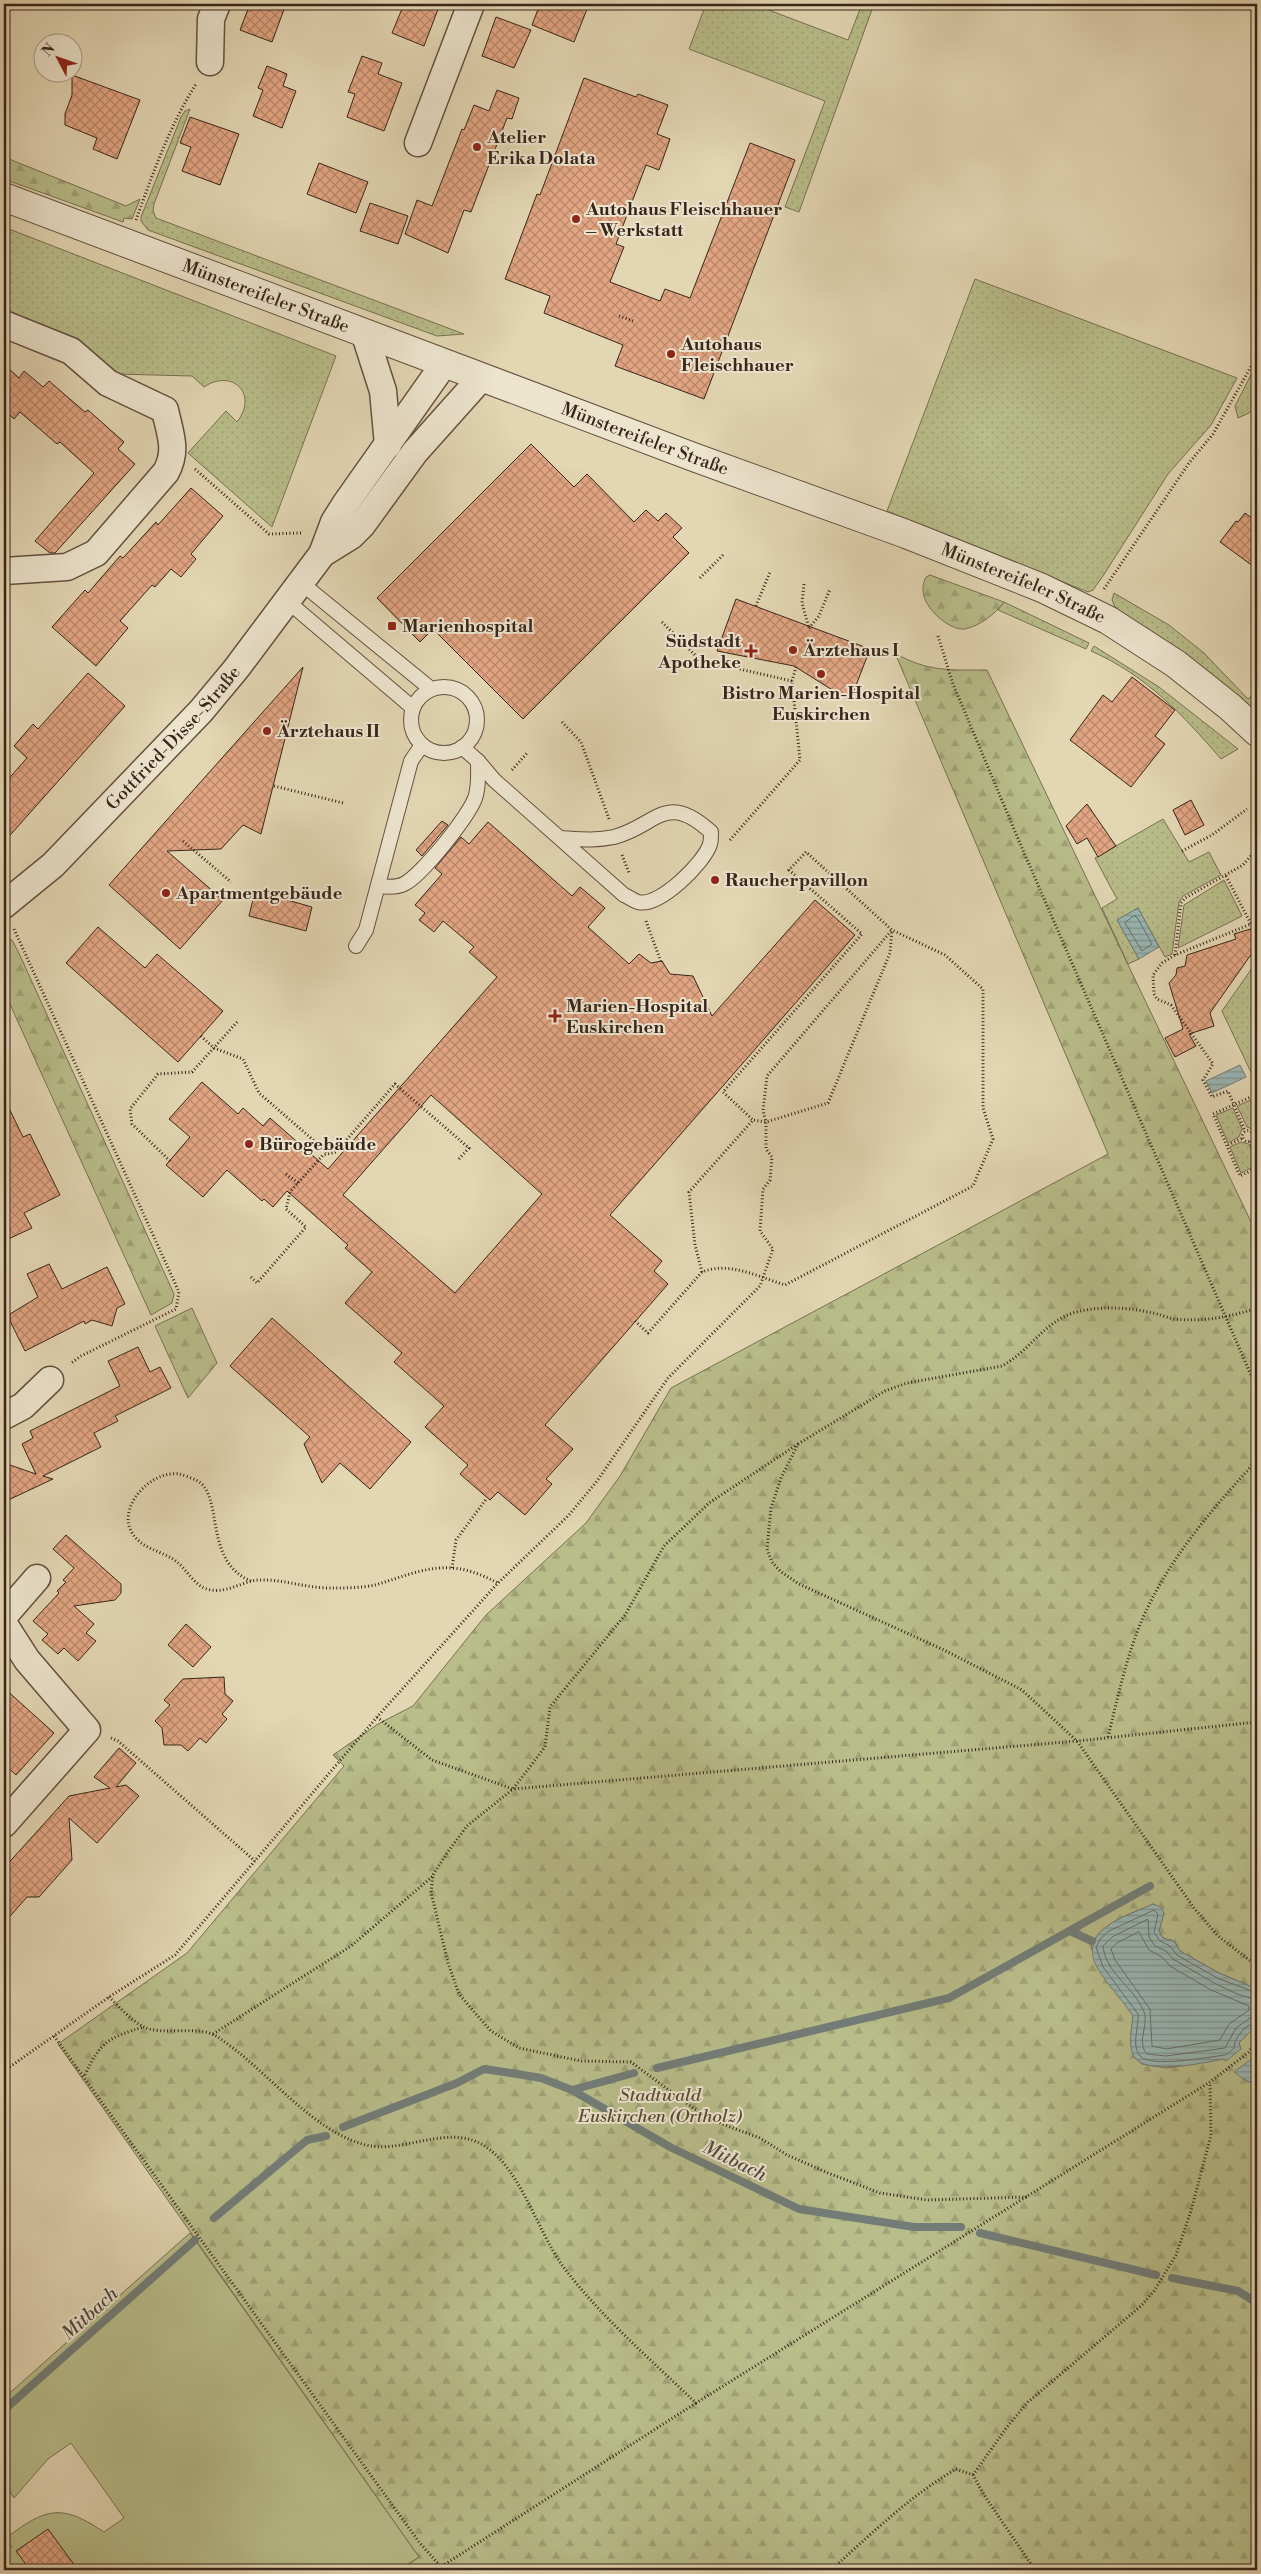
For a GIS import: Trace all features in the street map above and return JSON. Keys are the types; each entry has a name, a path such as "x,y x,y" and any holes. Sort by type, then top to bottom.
{"street":[{"path":"210,62 211,19 217,4"},
{"path":"418,143 471,4"},
{"name":"Münstereifeler Straße","path":"4,197 127,246 989,566 1070,601 1108,620 1176,664 1230,707 1257,732"},
{"path":"4,324 70,352 108,383 166,410 174,451 173,460 166,472 96,553 67,567 4,571"},
{"path":"365,334 384,391 388,445"},
{"name":"Gottfried-Disse-Straße","path":"8,916 53,865 201,711 236,669 322,554 334,522 444,364"},
{"name":"Gottfried-Disse-Straße","path":"322,554 351,536 362,525 415,452 482,377"},
{"path":"4,1416 23,1406 50,1380"},
{"path":"4,1616 37,1578"},
{"path":"4,1624 27,1660 87,1730 4,1824"}],"lane":[{"path":"293,591 431,689"},
{"path":"293,591 413,708"},
{"path":"443,687 456,689 472,702 476,715 476,730 462,747 442,753 422,745 412,728 413,708 420,697 431,689 443,687"},
{"path":"356,946 366,930 411,761 422,745"},
{"path":"462,747 478,761 494,780 624,895 639,903 662,896 683,879 710,845 711,832 699,821 686,814 673,812 661,814 616,836 598,840 560,838"},
{"path":"378,886 392,887 404,884 454,831 470,810 476,796 478,761"}],"path":[{"path":"127,246 159,160 185,102 210,62"},
{"path":"619,316 633,320"},
{"path":"1112,579 1189,463 1213,434 1257,356"},
{"path":"174,451 269,534 301,533"},
{"path":"700,578 724,554"},
{"path":"756,606 770,572"},
{"path":"804,584 802,603 809,628 819,616 830,589"},
{"path":"662,622 700,660 782,677 792,681"},
{"path":"938,636 953,684 1018,839 1257,1389"},
{"path":"726,845 800,760 792,681 796,667"},
{"path":"274,786 343,803"},
{"path":"1182,851 1212,835 1246,810"},
{"path":"183,841 231,882"},
{"path":"1175,955 1182,903 1185,898 1243,865 1257,849"},
{"path":"636,1321 648,1332 702,1272 728,1267 785,1285 973,1186 993,1139 983,1108 983,989 945,955 892,930 806,852 790,870 862,934 723,1092 753,1120 766,1122 828,1103 890,952 892,930"},
{"path":"1226,876 1251,924 1175,955 1162,963 1154,975 1154,994 1157,999 1171,1005 1213,1064 1202,1080 1210,1096 1228,1091 1246,1131 1253,1134"},
{"path":"8,916 179,1292 176,1309 80,1356 50,1380"},
{"path":"4,2071 109,1997 175,1955 377,1717 498,1583 569,1515 597,1481 668,1378 760,1286 773,1249 760,1231 764,1189 770,1180 772,1157 766,1148 766,1122 763,1111 767,1076 892,930"},
{"path":"170,1160 132,1124 130,1109 158,1074 192,1072 238,1021"},
{"path":"201,1036 214,1048 243,1059 259,1093 327,1152 336,1152 395,1084 469,1148 458,1160"},
{"path":"1257,1104 1253,1096 1213,1114 1240,1176 1257,1168"},
{"path":"702,1272 695,1245 689,1192 753,1120"},
{"path":"1243,1138 1243,1133 1246,1131"},
{"path":"1250,1141 1253,1134 1257,1132"},
{"path":"1228,1146 1243,1138"},
{"path":"1243,1138 1250,1141 1257,1157"},
{"path":"251,1277 257,1283 306,1227 286,1209 290,1192 327,1152"},
{"path":"286,1174 298,1183"},
{"path":"213,2034 351,1946 433,1875 467,1826 513,1789 545,1747 550,1707 625,1615 664,1546 710,1503 798,1444 885,1391 907,1383 1002,1366 1013,1360 1050,1326 1076,1312 1122,1308 1173,1319 1227,1318 1257,1308"},
{"path":"798,1444 781,1478 768,1532 768,1549 772,1562 780,1571 798,1584 944,1650 1022,1690 1077,1741 1194,1908 1218,1936 1257,1966"},
{"path":"1108,1737 1123,1671 1139,1626 1158,1587 1182,1549 1215,1506 1257,1460"},
{"path":"251,1580 238,1576 224,1554 213,1523 208,1493 204,1486 178,1474 161,1476 146,1485 133,1501 128,1518 131,1530 140,1542 173,1559 201,1587 209,1590 221,1590 251,1580 274,1579 307,1587 329,1588 372,1585 426,1570 452,1568 476,1573 498,1583"},
{"path":"452,1568 456,1540 487,1498"},
{"path":"377,1717 432,1760 513,1789 1077,1741 1257,1722"},
{"path":"87,1730 118,1741 255,1861"},
{"path":"433,1875 431,1892 448,1963 459,1994 491,2031 518,2048 581,2061 631,2062 676,2098 722,2124 746,2132 820,2170 880,2193 927,2200 1029,2197"},
{"path":"109,1997 144,2027"},
{"path":"85,2076 95,2052 116,2035 144,2027 213,2034 243,2055 325,2127 347,2139 365,2145 387,2146 462,2138 485,2146 512,2176 530,2204 544,2237 563,2266 622,2333 696,2403"},
{"path":"54,2036 85,2076 419,2542 442,2567 456,2570"},
{"path":"436,2570 696,2403 1029,2197 1210,2082 1249,2052 1257,2040"},
{"path":"974,2475 1007,2427 1028,2402 1142,2305 1154,2291 1176,2255 1211,2134 1210,2082"},
{"path":"830,2570 937,2480 956,2469 974,2475 984,2495 1035,2570"},
{"path":"794,2570 810,2568 825,2570"}],"green space":[{"path":"706,4 753,4 848,40 862,4 874,4 799,212 785,207 825,101 689,49"},
{"path":"190,109 154,204 153,211 156,218 464,334 437,336 148,230 141,221 141,217 181,117 185,111"},
{"path":"4,157 126,206 140,199 132,219 124,218 123,222 4,179"},
{"path":"4,227 336,356 272,527 188,453 226,411 237,422 243,412 245,402 244,394 239,387 233,382 224,381 214,382 204,387 192,376 116,374 4,312"},
{"path":"975,279 1237,378 1211,425 1168,474 1103,576 1093,590 1088,592 887,511"},
{"path":"1257,363 1257,403 1249,413 1238,418 1235,406"},
{"path":"930,575 1004,602 992,615 976,625 965,629 953,627 940,619 926,602 923,586 926,577"},
{"path":"1114,593 1169,625 1204,653 1248,699 1257,691 1257,714 1178,649 1116,609 1112,600"},
{"path":"1004,602 1089,643 1086,649 998,610"},
{"path":"1094,646 1159,687 1238,749 1221,759 1178,712 1129,672 1091,651"},
{"name":"Stadtwald Euskirchen (Ortholz)","path":"895,653 929,667 951,670 987,670 1253,1226 1257,1227 1257,1989 1219,1973 1180,1951 1174,1941 1163,1938 1159,1931 1164,1913 1153,1904 1116,1920 1100,1932 1091,1948 1133,2016 1131,2039 1134,2057 1142,2064 1167,2068 1217,2060 1241,2049 1239,2043 1257,2025 1257,2062 1250,2060 1245,2080 1257,2085 1257,2570 400,2570 419,2557 58,2044 187,1953 344,1766 333,1755 378,1724 413,1706 486,1615 586,1523 620,1476 671,1388 1108,1154"},
{"path":"1163,819 1189,862 1209,852 1221,875 1183,896 1179,902 1172,954 1165,957 1138,908 1117,920 1139,959 1128,964 1102,908 1117,899 1095,858"},
{"path":"1224,880 1242,916 1178,948 1184,905"},
{"path":"4,939 12,940 18,951 174,1294 172,1303 151,1315 4,991"},
{"path":"1257,961 1257,1085 1222,1011"},
{"path":"1253,1099 1257,1108 1257,1129 1255,1130 1247,1127 1237,1106"},
{"path":"1233,1108 1242,1129 1239,1137 1228,1143 1216,1115"},
{"path":"1241,1142 1249,1144 1257,1165 1241,1173 1230,1147"},
{"path":"192,1308 217,1363 188,1398 155,1326"},
{"path":"190,2233 419,2557 399,2570 4,2570 4,2553 12,2547 6,2538 32,2520 43,2515 65,2513 76,2516 104,2532 124,2518 71,2443 48,2459 14,2498 9,2490 4,2493 4,2398"}],"water":[{"path":"1138,908 1159,947 1139,959 1117,920"},
{"path":"1240,1065 1246,1077 1212,1093 1206,1081"},
{"path":"1153,1904 1161,1907 1164,1913 1159,1931 1163,1938 1174,1941 1180,1951 1219,1973 1257,1989 1257,2025 1239,2043 1241,2049 1226,2061 1223,2059 1190,2065 1164,2067 1142,2063 1133,2054 1131,2038 1133,2016 1098,1969 1093,1956 1093,1944 1106,1927 1129,1914"},
{"path":"1250,2060 1257,2062 1257,2085 1245,2080 1234,2072"}],"building":[{"path":"250,4 286,4 272,42 240,30"},
{"path":"404,4 440,4 424,46 392,33"},
{"path":"540,4 589,4 574,42 532,25"},
{"path":"496,17 531,30 514,68 482,56"},
{"path":"362,56 382,63 378,74 402,83 384,131 347,117 355,94 348,92"},
{"path":"267,66 287,74 283,86 296,91 282,128 253,116 263,90 258,88"},
{"path":"584,78 636,97 638,94 668,105 657,134 670,139 659,170 646,165 616,244 624,247 610,282 660,301 665,289 690,298 750,143 795,160 704,399 615,366 623,345 544,313 550,296 505,279 537,194 540,195"},
{"path":"82,79 140,100 117,159 93,149 97,138 65,125 65,114 72,95 72,82 82,82"},
{"path":"497,90 519,98 512,119 507,118 471,212 464,210 448,253 405,234 417,200 432,206 462,129 464,130 474,105 489,111"},
{"path":"190,117 239,134 220,185 182,171 191,147 180,143"},
{"path":"319,163 368,182 356,213 307,194"},
{"path":"370,203 408,216 398,244 360,231"},
{"path":"4,364 19,378 24,371 43,387 49,381 85,412 88,410 124,442 118,449 135,464 55,553 50,553 35,541 94,473 60,442 57,444 20,412 14,419 4,409"},
{"path":"531,444 574,487 587,474 634,522 646,510 658,521 666,513 682,528 673,537 689,553 523,719 433,629 420,642 377,598"},
{"path":"191,488 223,516 191,554 196,559 181,577 171,569 155,587 152,585 120,621 128,628 96,666 52,627 85,590 88,593 120,556 123,558 156,522 158,525"},
{"path":"1245,513 1257,522 1257,569 1220,542 1236,521 1238,522"},
{"name":"Ärztehaus I","path":"736,599 870,649 850,701 794,666 717,651"},
{"path":"303,667 261,834 243,825 221,849 167,851 223,900 180,949 109,885"},
{"path":"88,673 125,706 4,842 4,784 27,758 14,746 33,724 38,729"},
{"path":"1132,677 1175,710 1155,736 1165,744 1131,787 1070,740 1103,695 1112,702"},
{"path":"1191,800 1204,825 1185,835 1173,810"},
{"path":"1087,804 1116,846 1098,857 1087,838 1077,844 1066,826"},
{"path":"442,821 448,825 422,856 416,850"},
{"path":"488,822 572,896 580,887 605,908 588,927 629,964 639,954 651,963 662,961 670,974 693,976 712,1016 815,900 855,935 610,1215 662,1261 654,1271 668,1284 545,1425 573,1449 546,1479 552,1484 525,1515 498,1492 490,1500 460,1474 468,1465 425,1427 444,1406 394,1362 402,1353 345,1303 372,1272 345,1248 348,1245 287,1191 273,1207 264,1199 262,1201 227,1170 203,1197 166,1165 190,1137 169,1119 202,1082 238,1114 243,1108 263,1126 270,1118 328,1169 497,977 469,952 474,947 443,921 434,932 419,920 425,913 415,905 442,874 435,868 461,837 469,844","holes":["431,1095 542,1194 455,1293 343,1195"]},
{"path":"255,891 312,907 306,931 249,916"},
{"path":"98,927 145,968 157,954 223,1011 178,1062 66,963"},
{"path":"1257,927 1257,946 1210,1013 1214,1026 1189,1034 1196,1046 1175,1057 1165,1038 1183,1029 1169,983 1176,975 1177,968 1185,966 1187,955 1236,939 1234,934"},
{"path":"4,1098 23,1137 30,1134 60,1195 24,1213 32,1228 4,1241"},
{"path":"49,1264 62,1289 107,1267 125,1304 117,1308 112,1326 92,1320 85,1324 84,1321 25,1351 10,1321 10,1314 38,1297 27,1274"},
{"path":"272,1318 411,1442 370,1489 340,1463 322,1483 304,1444 310,1437 230,1366"},
{"path":"138,1347 150,1372 160,1367 171,1388 115,1416 118,1421 94,1433 101,1447 43,1476 53,1479 4,1502 4,1463 36,1474 22,1444 33,1438 30,1431 120,1386 108,1361"},
{"path":"66,1535 121,1584 121,1593 115,1600 74,1606 94,1624 86,1633 96,1641 78,1661 64,1648 58,1654 42,1640 48,1634 33,1621 59,1593 57,1591 66,1582 63,1580 74,1568 53,1549"},
{"path":"186,1624 211,1647 193,1667 168,1645"},
{"path":"224,1677 225,1694 233,1701 222,1714 227,1719 206,1743 200,1738 188,1751 181,1745 164,1745 162,1728 155,1721 170,1705 164,1700 183,1679"},
{"path":"4,1688 54,1733 16,1775 4,1764"},
{"path":"119,1748 136,1763 116,1787 126,1785 139,1796 97,1843 69,1818 72,1860 39,1897 27,1897 4,1923 4,1868 69,1796 110,1788 94,1777"},
{"path":"48,2529 78,2570 30,2570 16,2551"}],"waterway":[{"path":"657,2068 949,1998 1150,1886"},
{"path":"1070,1931 1092,1941"},
{"name":"Mitbach","path":"343,2127 457,2083 484,2069 511,2073 541,2078 572,2090 670,2147 799,2209 914,2227 961,2227"},
{"path":"572,2090 634,2073"},
{"name":"Mitbach","path":"214,2218 307,2140 326,2136"},
{"name":"Mitbach","path":"980,2233 1156,2275"},
{"name":"Mitbach","path":"4,2410 195,2240"},
{"name":"Mitbach","path":"1172,2278 1238,2291 1257,2303"}],"place":[{"name":"Atelier Erika Dolata","path":"477,147"},
{"name":"Autohaus Fleischhauer – Werkstatt","path":"576,219"},
{"name":"Autohaus Fleischhauer","path":"671,354"},
{"name":"Marienhospital","path":"392,626"},
{"name":"Ärztehaus I","path":"793,650"},
{"name":"Südstadt Apotheke","path":"751,651"},
{"name":"Bistro Marien-Hospital Euskirchen","path":"821,674"},
{"name":"Ärztehaus II","path":"267,731"},
{"name":"Raucherpavillon","path":"715,880"},
{"name":"Apartmentgebäude","path":"166,893"},
{"name":"Marien-Hospital Euskirchen","path":"555,1016"},
{"name":"Bürogebäude","path":"249,1144"}]}
